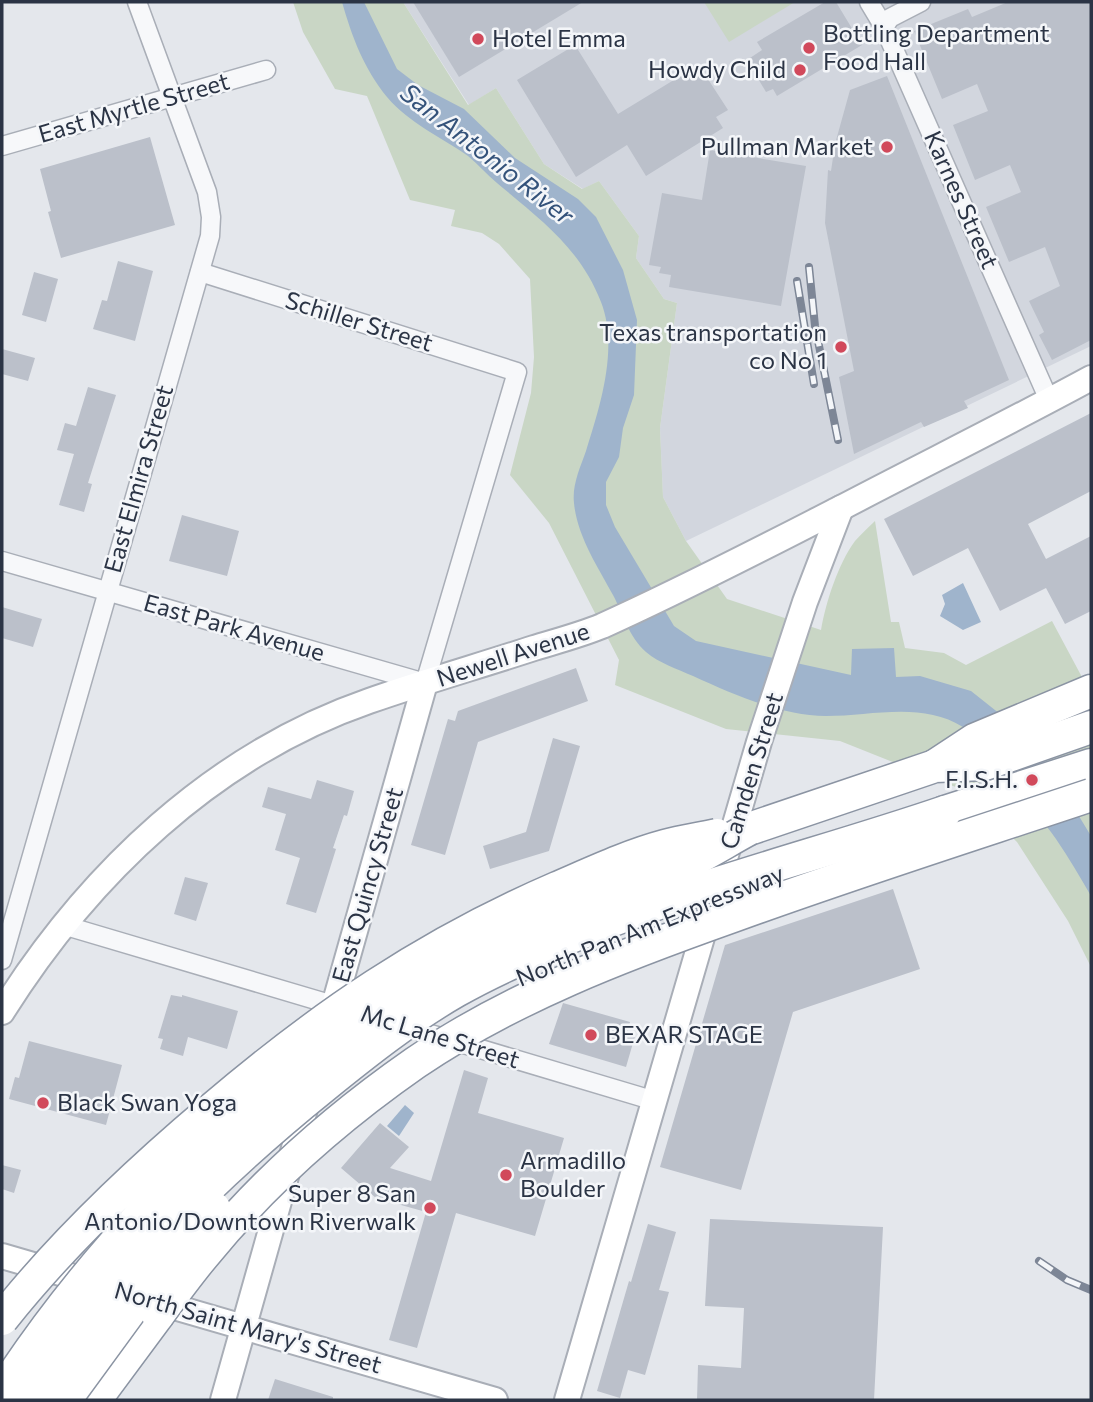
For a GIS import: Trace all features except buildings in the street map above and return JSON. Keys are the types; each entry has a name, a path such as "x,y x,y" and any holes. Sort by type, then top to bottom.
{"highway":[{"path":"934,766 974,740 1091,691"},
{"name":"North Pan Am Expressway","path":"2,1319 66,1243 157,1156 291,1043 390,974 479,923 596,871 666,845 749,829 934,766 985,764 1091,727"},
{"name":"North Pan Am Expressway","path":"65,1400 153,1279 209,1213 276,1148 325,1095 394,1032 456,992 572,936 650,905 857,842 1091,765"},
{"path":"95,1400 208,1250 263,1191 300,1155 377,1092 415,1063 465,1032 517,1004 647,946 822,883 1091,795"},
{"path":"647,946 1091,807"},
{"name":"North Pan Am Expressway","path":"2,1392 63,1304 111,1245 158,1195 257,1106 346,1034 398,999 493,945 602,897 672,870 749,829"},
{"name":"North Pan Am Expressway","path":"30,1400 54,1364 140,1255 224,1171 325,1095 517,979 580,949 857,842"},
{"path":"105,1400 158,1315"}],"main road":[{"name":"Newell Avenue","path":"2,1012 63,925 126,855 163,821 215,780 265,749 315,721 368,701 598,627 716,572 1091,378"},
{"name":"Camden Street","path":"567,1400 759,743 804,602 841,508"},
{"name":"East Quincy Street","path":"223,1400 425,683"},
{"name":"North Saint Mary's Street","path":"2,1256 495,1400"}],"street":[{"name":"East Elmira Street","path":"2,960 9,907 106,592 210,236 211,217 207,192 137,2"},
{"name":"Karnes Street","path":"869,2 884,27 1049,400"},
{"path":"884,27 890,18 922,2"},
{"name":"East Myrtle Street","path":"2,146 266,70"},
{"name":"Schiller Street","path":"200,272 517,372"},
{"name":"East Quincy Street","path":"425,683 517,372"},
{"name":"East Park Avenue","path":"2,561 425,683"},
{"name":"Mc Lane Street","path":"63,925 655,1101"}],"shaded area":[{"path":"403,2 1091,2 1091,346 686,541 663,497 660,428 677,303 664,299 636,258 639,236 599,181 583,189 544,164 496,88 469,105"}],"green space":[{"path":"293,2 403,2 468,105 496,88 544,164 582,189 599,181 639,236 636,258 664,299 677,303 660,428 663,497 686,541 727,599 821,630 829,596 843,561 855,541 875,521 891,622 899,622 905,648 944,653 966,665 1052,621 1091,694 1091,967 1068,921 1017,842 963,790 840,741 726,729 615,685 619,660 549,523 510,475 531,393 534,357 530,279 499,244 482,233 451,226 455,210 410,200 367,96 335,89 303,32"},
{"path":"704,2 795,2 729,42"}],"water":[{"name":"San Antonio River","path":"342,2 364,2 397,69 418,85 464,109 515,158 578,199 596,217 623,270 637,320 634,395 623,428 619,457 606,482 606,505 615,527 674,626 696,641 851,675 852,649 894,648 896,677 920,676 971,691 1005,718 1048,765 1091,836 1091,896 1051,832 983,745 963,727 931,714 914,712 826,716 774,708 741,697 668,665 640,646 589,551 579,527 574,503 575,483 606,377 608,338 601,302 582,266 543,222 468,156 415,122 387,97 360,52"},
{"path":"963,583 981,622 963,630 940,616 945,604 942,595"},
{"path":"405,1105 414,1113 399,1136 387,1126"}],"railway":[{"path":"809,267 815,326 838,440"},
{"path":"797,281 814,384"},
{"path":"1039,1261 1067,1280 1091,1290"}],"place":[{"name":"Hotel Emma","path":"478,39"},
{"name":"Bottling Department Food Hall","path":"809,48"},
{"name":"Howdy Child","path":"800,70"},
{"name":"Pullman Market","path":"887,147"},
{"name":"Texas transportation co No 1","path":"841,347"},
{"name":"F.I.S.H.","path":"1032,780"},
{"name":"BEXAR STAGE","path":"591,1035"},
{"name":"Black Swan Yoga","path":"43,1103"},
{"name":"Armadillo Boulder","path":"506,1175"},
{"name":"Super 8 San Antonio/Downtown Riverwalk","path":"430,1208"}]}
